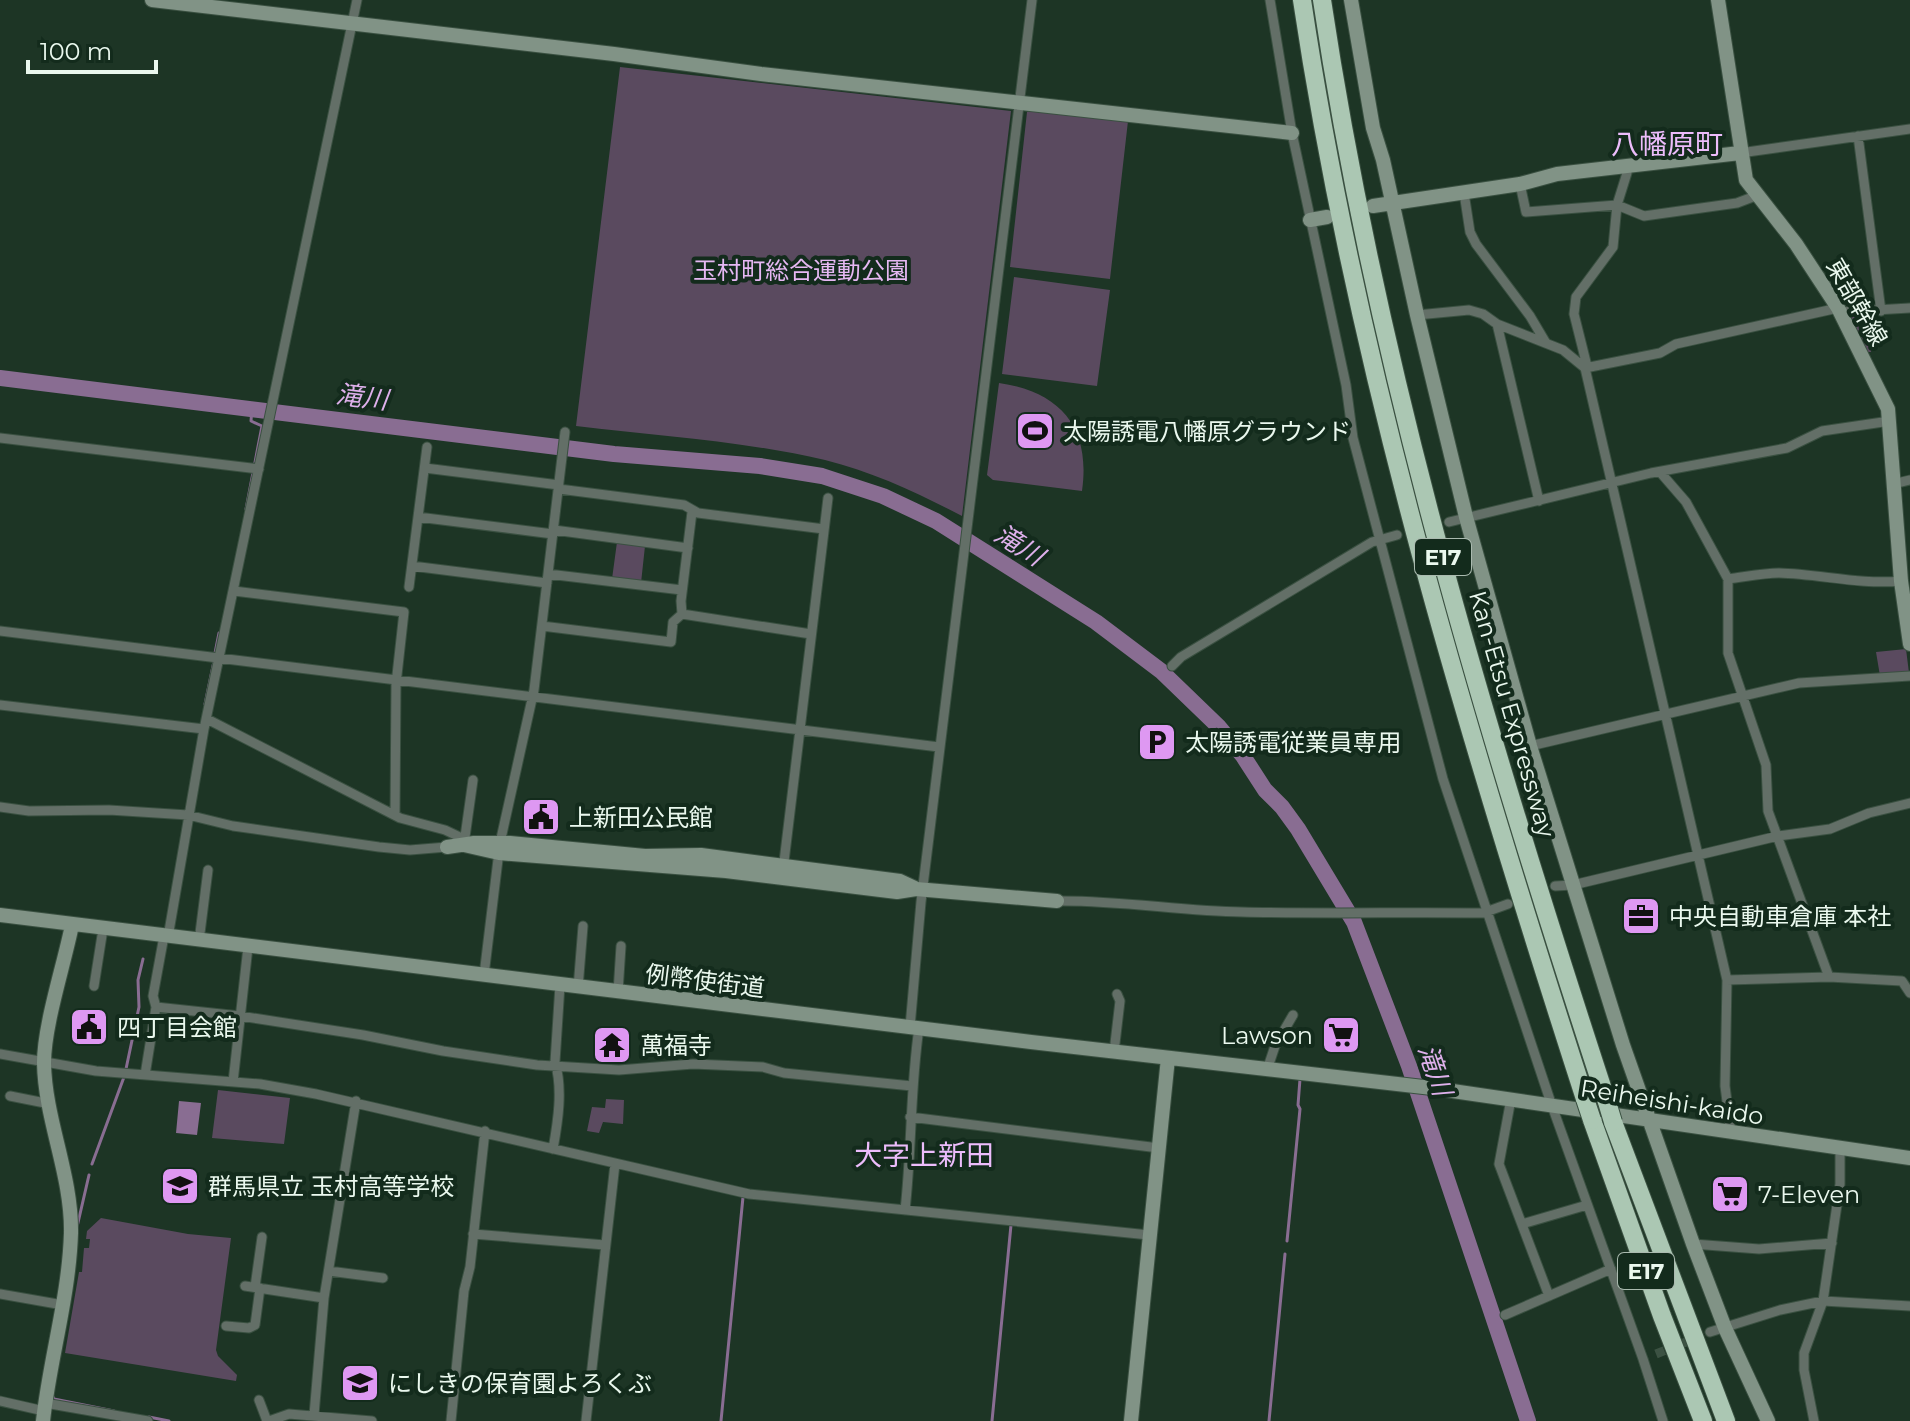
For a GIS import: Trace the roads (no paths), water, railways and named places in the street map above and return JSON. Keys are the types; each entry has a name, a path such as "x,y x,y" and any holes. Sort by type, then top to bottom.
{"highway":[{"name":"Kan-Etsu Expressway","path":"1302,0 1349,251 1400,472 1474,744 1592,1120 1703,1421"},
{"name":"Kan-Etsu Expressway","path":"1322,0 1365,235 1423,482 1460,623 1537,888 1613,1122 1726,1421"},
{"path":"1662,1316 1689,1421"}],"street":[{"path":"152,0 1020,104 1292,133"},
{"path":"145,1075 156,1007 153,996 188,815 357,0"},
{"path":"905,1210 910,1164 919,889 967,531 1032,0"},
{"path":"1270,0 1292,133 1348,392 1353,438 1443,779 1552,1106 1663,1421"},
{"path":"1351,0 1373,128 1383,160 1417,315 1466,517 1530,746 1623,1045 1693,1244 1725,1328 1768,1421"},
{"name":"東部幹線","path":"1718,0 1746,180 1796,244 1839,310 1884,397 1890,421 1901,581 1910,642"},
{"path":"1373,206 1520,184 1557,174 1910,129"},
{"path":"1858,136 1881,311"},
{"path":"1627,165 1617,205 1613,247 1576,297 1574,314 1727,980 1725,1086 1731,1133"},
{"path":"1520,184 1526,212 1617,205 1644,216 1737,203 1758,195"},
{"path":"1464,193 1470,232 1476,244 1530,316 1546,343"},
{"path":"1310,220 1327,217"},
{"path":"1417,315 1469,310 1483,314 1497,324 1563,350 1586,367 1660,353 1676,344 1839,310 1910,308"},
{"path":"1497,324 1539,501"},
{"path":"1449,522 1660,472 1763,454 1787,448 1822,431 1890,421"},
{"path":"484,975 500,848 532,697 565,434"},
{"path":"0,438 259,469"},
{"path":"409,587 427,447"},
{"path":"425,468 684,505 692,512 824,529"},
{"path":"1660,472 1686,502 1728,579 1726,640 1766,765 1768,811 1829,977"},
{"path":"1893,484 1910,480"},
{"path":"782,872 828,498"},
{"path":"542,626 671,642 673,622 682,614 692,512"},
{"path":"418,517 688,548"},
{"path":"1172,666 1181,657 1378,540 1397,535"},
{"path":"412,566 682,590"},
{"path":"1728,579 1779,573 1876,583 1901,581"},
{"path":"234,591 404,612 396,680 395,815"},
{"path":"682,614 811,634"},
{"path":"0,631 939,747"},
{"path":"1530,746 1799,683 1910,676"},
{"path":"0,705 206,724 395,815 464,842 500,848 645,856 701,855 782,872 900,881 919,889 1237,912 1483,913 1508,904"},
{"path":"464,842 473,780"},
{"path":"1555,886 1573,885 1778,836 1830,829 1869,813 1910,803"},
{"path":"0,807 29,811 109,810 188,815 233,826 410,850 447,847 464,842"},
{"path":"199,941 208,870"},
{"name":"例幣使街道","path":"0,915 578,988 1427,1087"},
{"path":"44,1412 67,1280 71,1217 44,1062 72,925"},
{"path":"578,988 583,926"},
{"path":"94,986 103,929"},
{"path":"618,992 621,946"},
{"path":"233,1082 248,947"},
{"path":"1727,980 1829,977 1902,981 1910,993"},
{"path":"553,1149 557,1124 560,985"},
{"path":"1114,1052 1120,1001 1117,994"},
{"path":"156,1007 240,1016 443,1051 556,1066 619,1070 693,1064 763,1067 784,1073 912,1086"},
{"path":"1267,1070 1275,1046 1293,1015"},
{"path":"0,1054 96,1071 260,1084 356,1101 749,1194 1149,1235"},
{"path":"1131,1421 1168,1058"},
{"name":"Reiheishi-kaido","path":"1427,1087 1910,1158"},
{"path":"10,1096 50,1104"},
{"path":"1511,1099 1499,1164 1549,1296"},
{"path":"314,1415 324,1298 356,1101"},
{"path":"910,1117 1159,1148"},
{"path":"451,1421 485,1131"},
{"path":"1814,1421 1804,1370 1804,1353 1823,1301 1840,1184 1840,1148"},
{"path":"586,1421 615,1164"},
{"path":"1522,1224 1587,1205"},
{"path":"473,1234 605,1245"},
{"path":"226,1326 249,1328 255,1325 253,1287 262,1237"},
{"path":"1693,1244 1759,1249 1832,1243"},
{"path":"1505,1315 1611,1269"},
{"path":"329,1271 383,1278"},
{"path":"253,1287 324,1298"},
{"path":"0,1294 63,1305"},
{"path":"1710,1332 1780,1310 1823,1301 1910,1306"},
{"path":"1643,1359 1656,1354"},
{"path":"259,1400 268,1421 289,1414 372,1421"},
{"path":"0,1401 44,1412 148,1421"}],"waterway":[{"name":"滝川","path":"0,378 614,454 760,466 822,476 883,496 936,521 1096,622 1161,671 1219,727 1298,829 1354,922 1409,1066 1528,1421"},
{"path":"246,509 262,426 251,421 252,408"},
{"path":"215,653 219,633"},
{"path":"205,704 214,661"},
{"path":"126,1069 139,1007 138,980 143,959"},
{"path":"92,1164 124,1077"},
{"path":"1287,1241 1300,1079"},
{"path":"77,1227 89,1175"},
{"path":"721,1421 743,1197"},
{"path":"992,1421 1011,1225"},
{"path":"1269,1421 1285,1254"},
{"path":"53,1397 114,1411"},
{"path":"149,1417 169,1421"}],"tunnel":[{"path":"1656,1354 1696,1338"}],"place":[{"name":"太陽誘電八幡原グラウンド","path":"1035,431"},
{"name":"太陽誘電従業員専用","path":"1157,742"},
{"name":"上新田公民館","path":"541,817"},
{"name":"中央自動車倉庫 本社","path":"1641,916"},
{"name":"四丁目会館","path":"89,1027"},
{"name":"Lawson","path":"1341,1035"},
{"name":"萬福寺","path":"612,1045"},
{"name":"群馬県立 玉村高等学校","path":"180,1186"},
{"name":"7-Eleven","path":"1730,1194"},
{"name":"にしきの保育園よろくぶ","path":"360,1383"}],"district":[{"name":"八幡原町","path":"1667,144"},
{"name":"大字上新田","path":"924,1155"}],"park label":[{"name":"玉村町総合運動公園","path":"801,270"}]}
